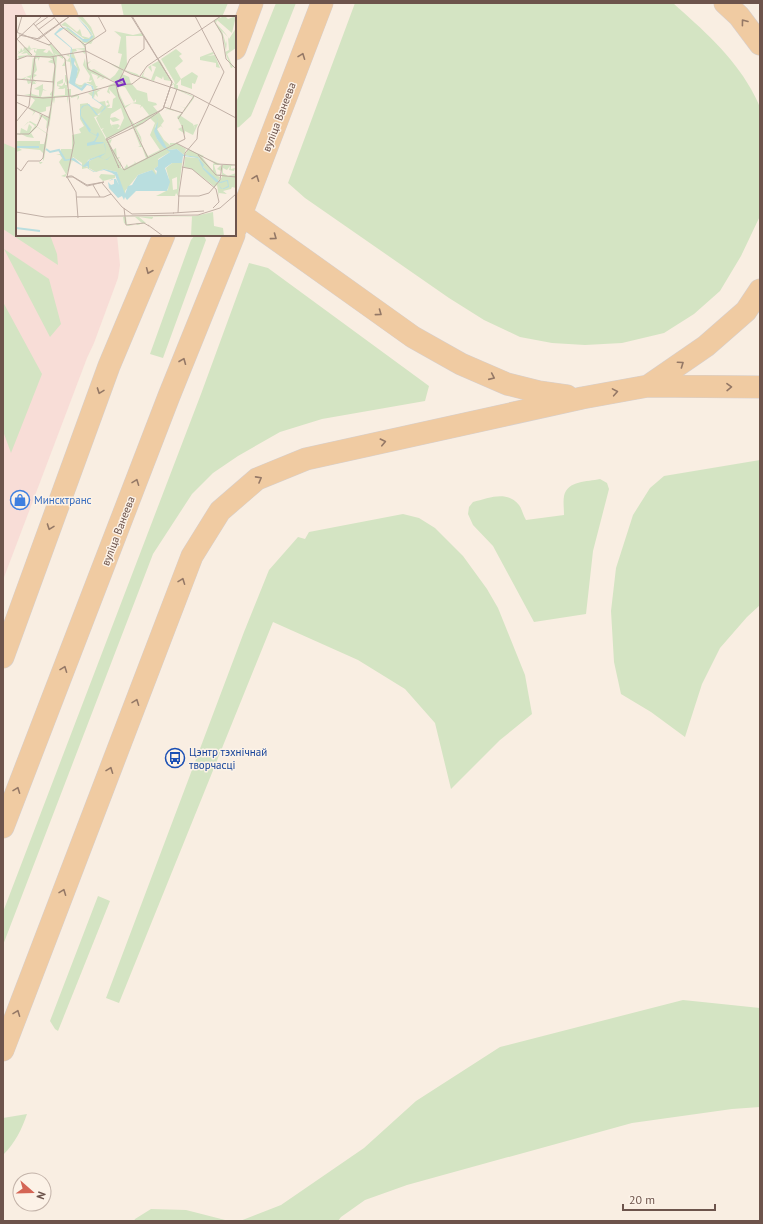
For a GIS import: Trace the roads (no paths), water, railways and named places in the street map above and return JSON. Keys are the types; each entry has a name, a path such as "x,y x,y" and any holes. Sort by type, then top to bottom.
{"main road":[{"path":"60,3 66,16"},
{"path":"79,3 79,16"},
{"path":"236,46 252,3"},
{"name":"вуліца Ванеева","path":"237,218 322,3"},
{"path":"725,3 739,16 760,44"},
{"path":"237,218 413,337 461,364 507,384 539,392 582,398"},
{"path":"3,657 109,366 164,236"},
{"name":"вуліца Ванеева","path":"3,827 172,390 234,236"},
{"path":"648,386 706,346 746,311 760,290"},
{"path":"3,1050 192,556 220,511 256,478 306,459 582,398 648,386 760,387"}],"place":[{"name":"Минсктранс","path":"20,500"},
{"name":"Цэнтр тэхнічнай творчасці","path":"175,758"}]}
